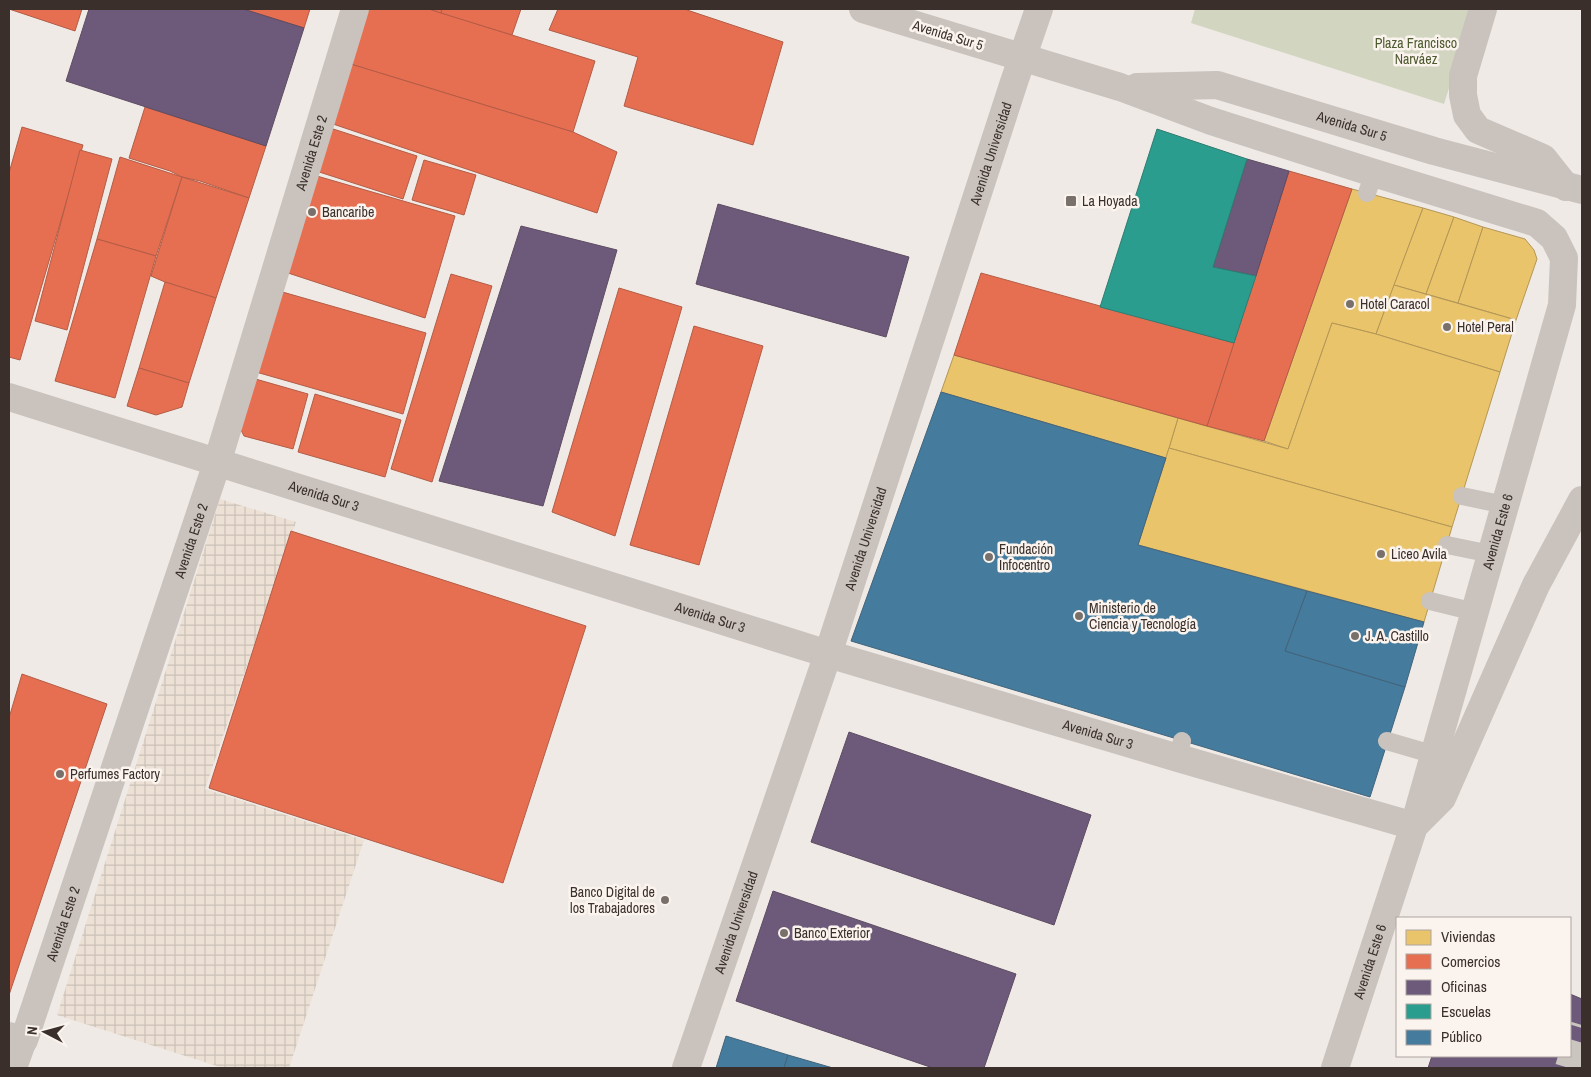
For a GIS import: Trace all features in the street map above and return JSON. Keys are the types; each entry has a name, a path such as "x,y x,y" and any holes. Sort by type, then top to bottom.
{"street":[{"name":"Avenida Este 2","path":"14,1068 16,1038 217,464 355,9"},
{"name":"Avenida Sur 5","path":"863,9 1120,87 1211,120 1370,183 1537,223 1554,238"},
{"name":"Avenida Universidad","path":"686,1068 828,654 1039,9"},
{"path":"1482,9 1463,76 1463,95 1467,115 1478,130 1542,158 1574,188"},
{"name":"Avenida Sur 5","path":"1120,87 1154,88 1218,85 1434,151 1574,188"},
{"name":"Avenida Este 6","path":"1335,1068 1414,826 1562,304 1564,258 1554,238"},
{"name":"Avenida Sur 3","path":"9,397 217,464 828,654 1180,750 1414,826"},
{"name":"Avenida Este 6","path":"1414,826 1442,798 1536,586 1582,500"}],"lane":[{"path":"1462,496 1505,505"},
{"path":"1446,546 1491,554"},
{"path":"1430,601 1475,612"},
{"path":"1387,741 1435,755"}],"green space":[{"name":"Plaza Francisco Narváez","path":"1195,9 1474,9 1444,104 1191,23"}],"shaded area":[{"path":"220,499 296,522 205,789 364,840 289,1068 223,1068 57,1015"}],"building: Viviendas":[{"name":"Hotel Caracol","path":"1352,189 1423,208 1376,334 1332,323 1288,449 1264,441"},
{"path":"1423,208 1454,217 1426,294 1394,285"},
{"path":"1454,217 1483,227 1458,303 1426,294"},
{"path":"1483,227 1525,239 1534,250 1537,259 1516,320 1458,303"},
{"name":"Hotel Peral","path":"1394,285 1516,320 1500,372 1376,334"},
{"path":"1332,323 1376,334 1500,372 1452,527 1169,448 1178,418 1288,449"},
{"path":"954,355 1178,418 1166,458 941,392"},
{"path":"1169,448 1452,527 1424,622 1138,545"}],"building: Comercios":[{"path":"9,9 82,9 75,31"},
{"path":"243,9 310,9 304,28"},
{"path":"362,9 429,9 595,61 573,132 344,62"},
{"path":"429,9 442,9 441,13"},
{"path":"442,9 521,9 512,35 441,13"},
{"path":"558,9 684,9 783,42 753,145 624,106 638,57 549,30"},
{"path":"344,62 573,132 617,152 597,213 327,122"},
{"path":"145,107 266,146 249,198 129,158"},
{"path":"22,127 83,145 20,360 9,357 9,173"},
{"path":"327,127 417,156 403,199 313,170"},
{"path":"80,150 112,159 67,330 35,321"},
{"path":"120,157 182,177 156,256 97,239"},
{"path":"424,160 476,175 464,215 412,200"},
{"path":"1289,171 1352,189 1264,441 1207,426"},
{"path":"310,174 455,216 425,318 282,271"},
{"path":"182,177 249,198 216,298 151,276"},
{"path":"97,239 156,256 115,398 55,381"},
{"path":"981,273 1234,343 1207,426 954,355"},
{"path":"451,274 492,286 432,482 391,469"},
{"path":"165,282 216,298 189,383 139,368"},
{"path":"619,288 682,307 615,536 552,512"},
{"path":"272,289 426,333 403,414 249,370"},
{"path":"694,326 763,346 699,565 630,545"},
{"path":"139,368 189,383 182,407 156,415 127,406"},
{"path":"245,376 308,394 293,449 244,436 237,422"},
{"path":"315,394 401,420 385,477 298,452"},
{"path":"291,531 586,626 503,883 209,788"},
{"path":"22,674 107,704 9,995 9,718"}],"building: Oficinas":[{"path":"89,9 243,9 304,28 266,146 66,81"},
{"path":"1247,159 1289,171 1256,276 1213,267"},
{"path":"718,204 909,257 886,337 696,284"},
{"path":"521,226 617,250 543,506 439,481"},
{"path":"849,732 1091,815 1054,925 811,842"},
{"path":"773,891 1016,974 984,1068 933,1068 736,1001"},
{"path":"1571,994 1582,999 1582,1068 1428,1068 1432,1057 1571,1057"}],"building: Escuelas":[{"path":"1157,129 1247,159 1213,267 1256,276 1234,343 1100,307"}],"building: Público":[{"name":"Ministerio de Ciencia y Tecnología","path":"941,392 1166,458 1138,545 1307,591 1285,651 1405,687 1370,797 851,641"},
{"name":"J. A. Castillo","path":"1307,591 1424,622 1405,687 1285,651"},
{"path":"726,1036 788,1055 784,1068 716,1068"},
{"path":"788,1055 833,1068 784,1068"}],"tunnel":[{"path":"1569,1068 1582,1025"}],"place":[{"name":"La Hoyada","path":"1071,201"},
{"name":"Bancaribe","path":"312,212"},
{"name":"Hotel Caracol","path":"1350,304"},
{"name":"Hotel Peral","path":"1447,327"},
{"name":"Liceo Avila","path":"1381,554"},
{"name":"Fundación Infocentro","path":"989,557"},
{"name":"Ministerio de Ciencia y Tecnología","path":"1079,616"},
{"name":"J. A. Castillo","path":"1355,636"},
{"name":"Perfumes Factory","path":"60,774"},
{"name":"Banco Digital de los Trabajadores","path":"665,900"},
{"name":"Banco Exterior","path":"784,933"}]}
